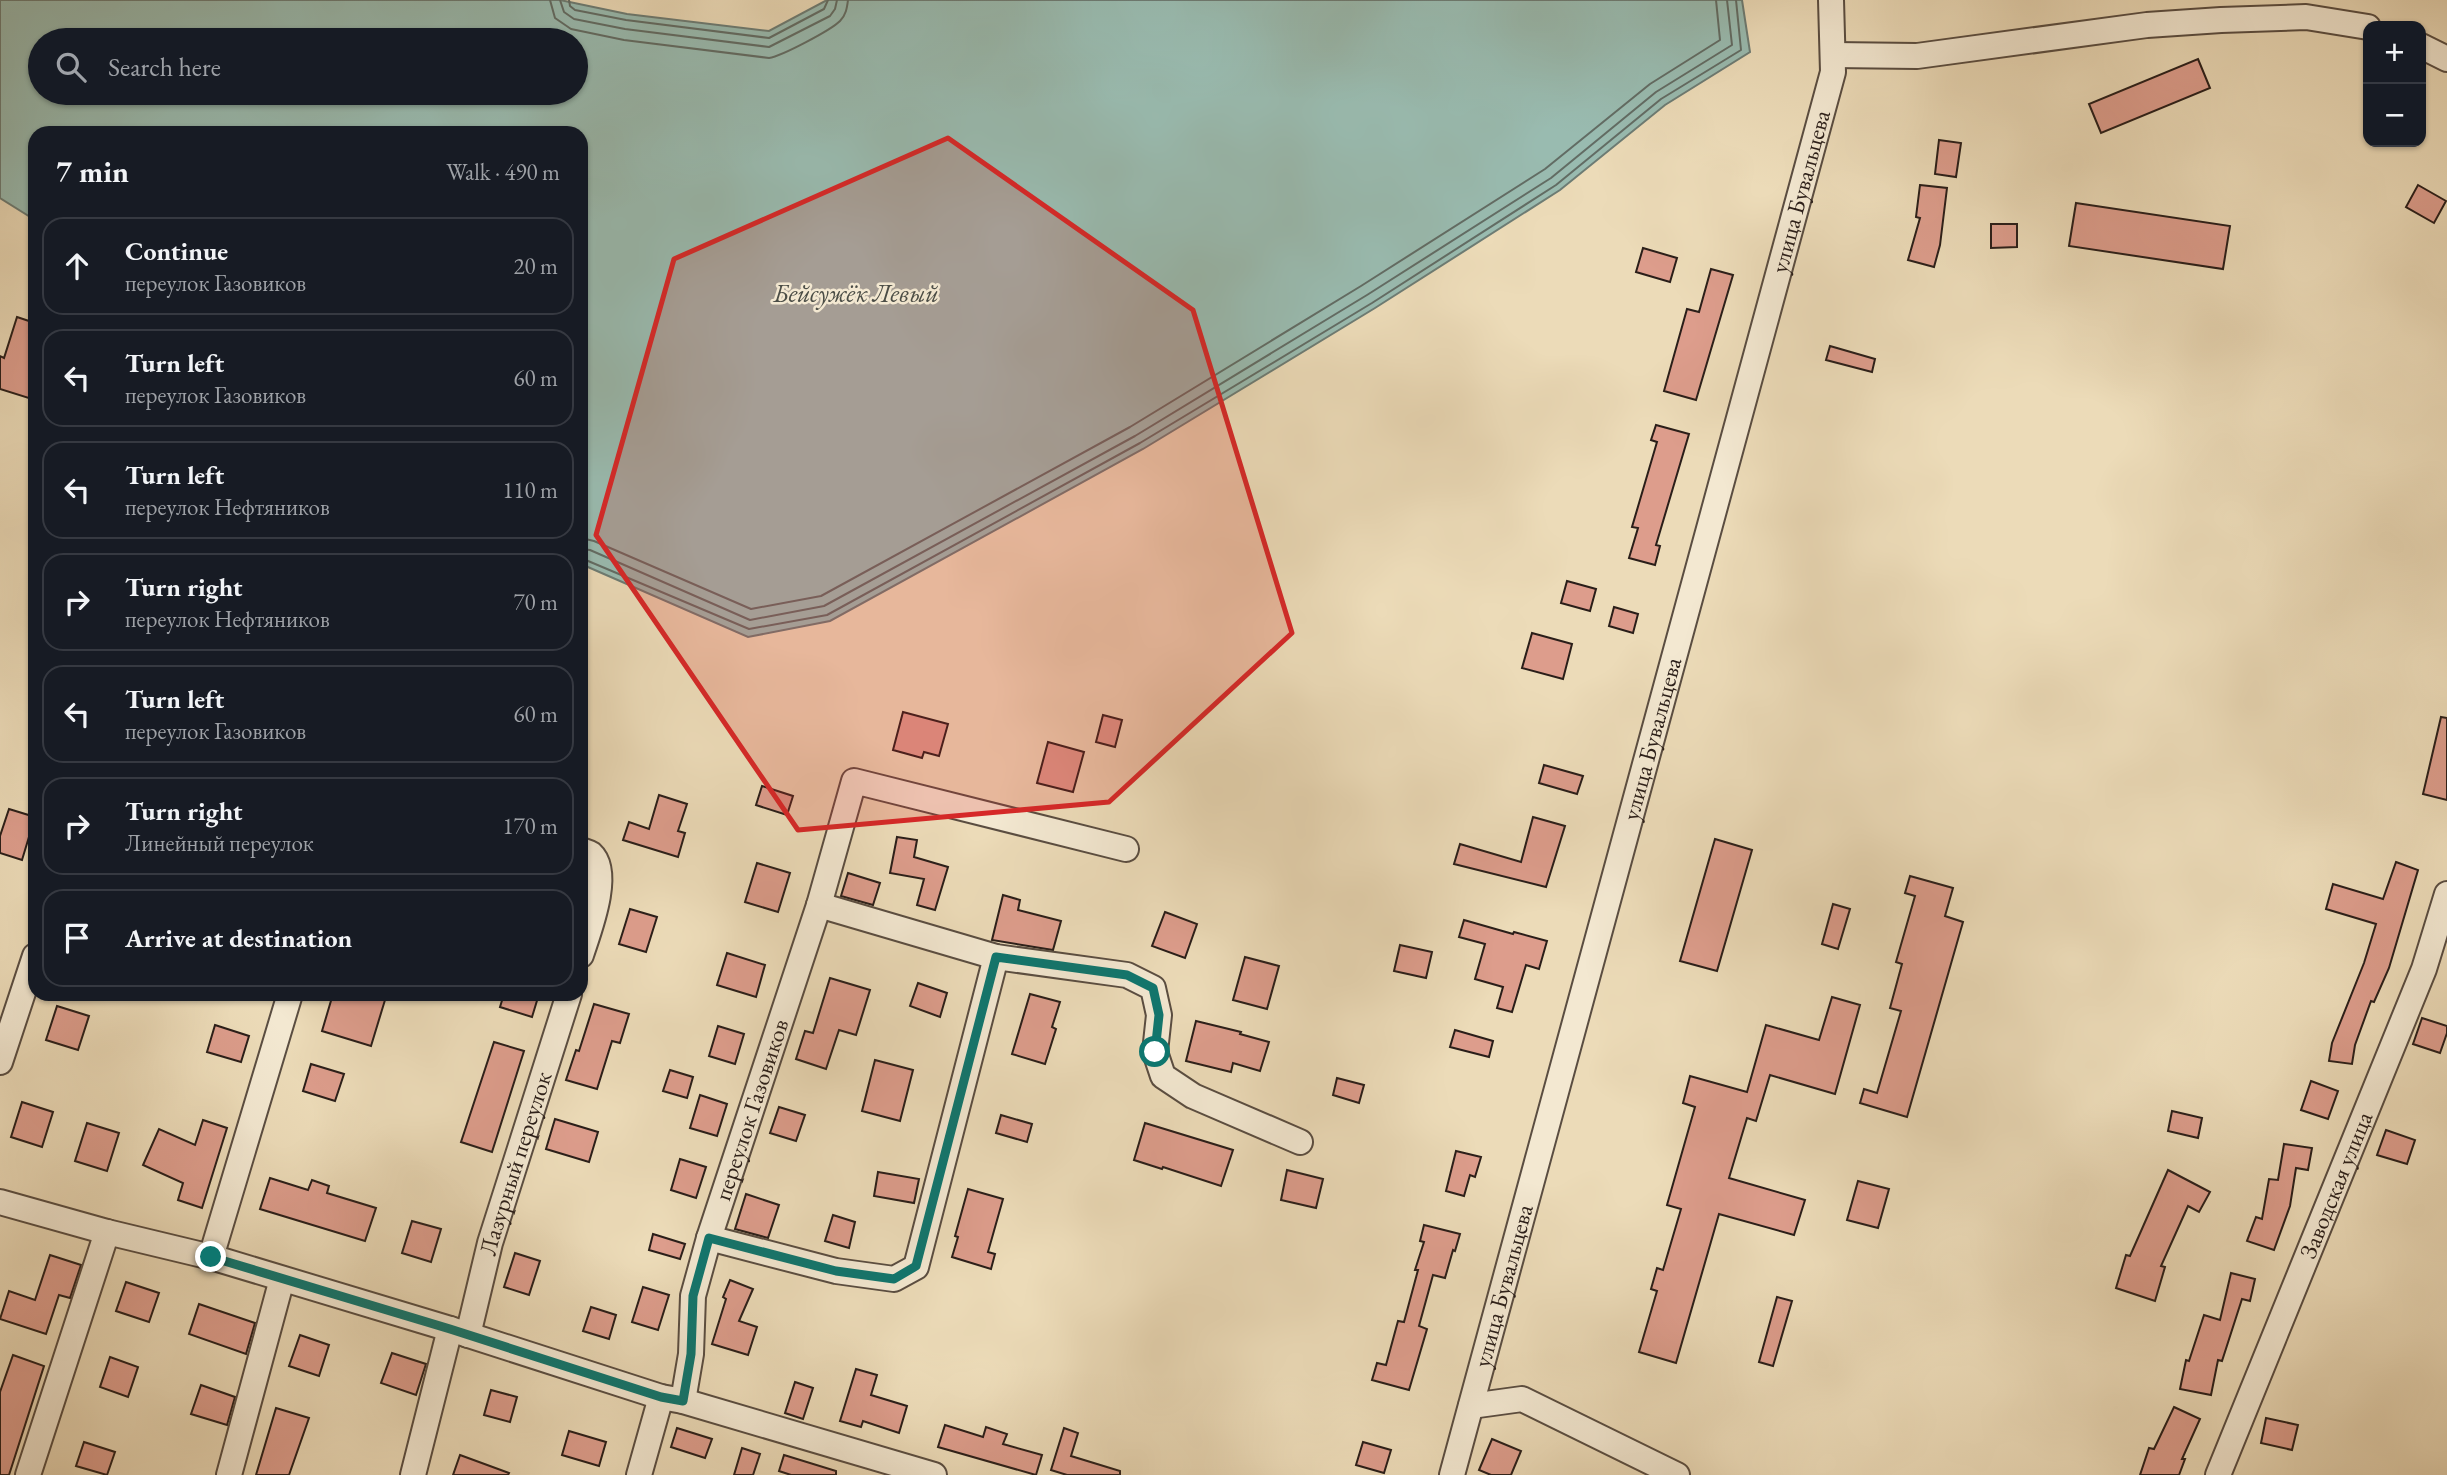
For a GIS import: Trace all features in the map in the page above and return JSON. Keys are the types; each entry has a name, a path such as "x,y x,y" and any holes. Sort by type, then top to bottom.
{"street":[{"name":"улица Бувальцева","path":"1452,1475 1833,72 1831,0"},
{"path":"1833,55 1917,56 2147,25 2221,20 2306,17 2363,26"},
{"path":"2426,49 2447,59"},
{"name":"переулок Газовиков","path":"639,1475 691,1354 693,1296 709,1238 819,905 854,781 1126,849"},
{"path":"588,854 600,870 597,899 588,930"},
{"name":"Заводская улица","path":"2218,1475 2424,970 2447,894"},
{"path":"819,905 996,957 1127,975 1153,988 1159,1015 1155,1052 1163,1076 1193,1096 1300,1142"},
{"path":"709,1238 836,1271 894,1279 916,1266 996,957"},
{"path":"0,1062 28,977"},
{"path":"211,1257 288,1001"},
{"name":"Лазурный переулок","path":"413,1475 567,1001"},
{"path":"0,1202 211,1257 672,1399 934,1475"},
{"path":"28,1475 107,1232"},
{"path":"229,1475 282,1279"},
{"path":"1471,1406 1522,1399 1677,1475"}],"highlighted area":[{"path":"948,138 1193,310 1292,633 1109,802 798,830 596,535 674,259"}],"water":[{"name":"Бейсужёк Левый","path":"0,0 560,0 627,14 769,31 827,0 1742,0 1750,52 1665,105 1560,190 1375,308 1143,449 830,621 748,637 588,567 588,126 28,126 28,216 0,198"}],"building":[{"path":"2198,59 2210,88 2101,133 2089,104"},
{"path":"1939,140 1961,143 1956,177 1935,174"},
{"path":"1920,185 1947,188 1940,245 1934,267 1908,260 1920,218 1916,217"},
{"path":"2418,185 2446,201 2434,223 2406,207"},
{"path":"2076,203 2230,226 2223,269 2069,246"},
{"path":"1991,224 2017,224 2017,247 1991,248"},
{"path":"1643,248 1677,258 1670,282 1636,272"},
{"path":"1711,269 1733,275 1696,400 1664,391 1687,309 1699,312"},
{"path":"17,317 28,321 28,398 0,389 0,356 4,358"},
{"path":"1830,346 1875,359 1872,372 1826,360"},
{"path":"1656,425 1689,434 1656,545 1660,546 1655,565 1629,558 1638,528 1632,527 1657,442 1651,440"},
{"path":"1567,581 1596,589 1590,611 1561,603"},
{"path":"1614,607 1638,614 1633,633 1609,626"},
{"path":"1532,633 1572,644 1563,679 1522,668"},
{"path":"903,712 948,724 939,756 924,752 922,758 893,750"},
{"path":"1103,715 1122,720 1115,747 1096,742"},
{"path":"2441,717 2447,718 2447,800 2423,794"},
{"path":"1048,742 1084,752 1073,792 1037,783"},
{"path":"1544,765 1583,776 1577,794 1539,783"},
{"path":"762,786 793,796 787,815 756,805"},
{"path":"659,795 687,804 678,831 685,833 678,857 623,840 629,822 649,829"},
{"path":"9,809 28,815 28,840 22,860 0,853 0,836"},
{"path":"1533,817 1565,826 1546,887 1454,864 1460,844 1521,862"},
{"path":"897,837 917,840 914,857 948,867 935,910 917,905 924,879 890,873"},
{"path":"1715,839 1752,850 1717,971 1680,961"},
{"path":"2396,862 2418,870 2389,968 2374,1002 2371,1001 2355,1045 2352,1064 2329,1061 2332,1043 2364,963 2376,924 2326,909 2333,884 2383,899"},
{"path":"757,863 790,873 778,912 745,902"},
{"path":"848,873 880,883 873,905 841,896"},
{"path":"1910,876 1953,888 1945,916 1963,922 1907,1117 1860,1103 1864,1089 1877,1093 1901,1011 1890,1008 1902,964 1896,962 1915,896 1905,893"},
{"path":"1003,895 1020,900 1018,910 1061,921 1053,950 992,940"},
{"path":"1833,904 1850,909 1838,949 1822,944"},
{"path":"630,909 657,917 646,952 619,944"},
{"path":"1165,912 1197,924 1185,958 1152,946"},
{"path":"1464,920 1547,941 1539,969 1526,965 1512,1012 1497,1008 1503,987 1475,979 1485,944 1459,937"},
{"path":"1400,945 1432,952 1426,978 1394,971"},
{"path":"727,953 765,965 756,997 717,985"},
{"path":"1245,957 1279,966 1267,1009 1233,1000"},
{"path":"830,978 870,990 856,1035 839,1030 826,1069 796,1059 805,1031 813,1033"},
{"path":"918,983 947,993 940,1017 910,1006"},
{"path":"1030,994 1060,1002 1052,1027 1056,1029 1045,1064 1012,1054"},
{"path":"1832,997 1860,1005 1835,1094 1770,1075 1756,1121 1747,1118 1729,1178 1805,1200 1794,1235 1719,1214 1676,1363 1639,1352 1657,1291 1651,1289 1657,1268 1663,1270 1681,1209 1667,1205 1695,1107 1683,1103 1690,1076 1747,1092 1766,1025 1819,1040"},
{"path":"331,1001 385,1001 371,1046 322,1031"},
{"path":"502,1001 537,1001 532,1017 500,1007"},
{"path":"594,1004 629,1014 620,1043 612,1041 597,1089 566,1080 576,1050 579,1051"},
{"path":"57,1006 89,1016 78,1050 46,1040"},
{"path":"2422,1018 2447,1026 2440,1053 2413,1044"},
{"path":"1196,1021 1269,1042 1260,1071 1233,1063 1231,1072 1186,1061"},
{"path":"215,1025 249,1036 241,1062 207,1052"},
{"path":"718,1026 744,1034 735,1064 709,1056"},
{"path":"1455,1030 1493,1041 1489,1057 1450,1047"},
{"path":"494,1042 524,1051 492,1152 461,1142"},
{"path":"875,1060 913,1070 900,1121 862,1111"},
{"path":"311,1064 344,1074 335,1101 303,1091"},
{"path":"670,1070 693,1077 687,1098 663,1091"},
{"path":"1337,1078 1364,1085 1359,1103 1333,1095"},
{"path":"2311,1081 2338,1091 2328,1119 2301,1110"},
{"path":"700,1095 727,1104 717,1136 690,1128"},
{"path":"22,1102 53,1112 42,1147 11,1137"},
{"path":"779,1107 805,1115 796,1141 770,1133"},
{"path":"2172,1111 2202,1118 2198,1138 2168,1131"},
{"path":"1001,1115 1032,1124 1027,1142 996,1133"},
{"path":"555,1119 598,1132 589,1162 546,1149"},
{"path":"203,1120 227,1128 202,1208 178,1200 183,1183 143,1165 159,1129 195,1145"},
{"path":"87,1123 119,1133 107,1171 75,1161"},
{"path":"1145,1123 1233,1150 1221,1186 1134,1160"},
{"path":"2386,1130 2415,1140 2407,1164 2377,1155"},
{"path":"2284,1144 2312,1148 2308,1170 2296,1168 2290,1206 2274,1250 2247,1241 2256,1217 2262,1219 2269,1179 2278,1180"},
{"path":"1456,1151 1481,1157 1475,1177 1470,1175 1464,1196 1446,1191"},
{"path":"680,1159 706,1167 696,1198 671,1190"},
{"path":"1287,1170 1323,1179 1316,1208 1281,1200"},
{"path":"2168,1170 2210,1192 2199,1212 2188,1206 2161,1266 2165,1267 2155,1301 2116,1288 2126,1255 2130,1256"},
{"path":"878,1172 919,1179 914,1203 874,1196"},
{"path":"270,1178 308,1190 312,1180 329,1186 327,1193 376,1208 365,1241 260,1209"},
{"path":"1858,1181 1889,1189 1878,1228 1847,1220"},
{"path":"968,1189 1003,1199 988,1252 995,1254 991,1269 952,1257"},
{"path":"746,1194 779,1205 768,1238 735,1229"},
{"path":"833,1215 855,1222 849,1248 825,1241"},
{"path":"412,1221 441,1229 431,1262 402,1253"},
{"path":"1424,1225 1460,1234 1445,1278 1433,1275 1419,1326 1427,1329 1409,1390 1372,1380 1377,1363 1386,1365 1398,1321 1404,1322 1424,1242 1420,1241"},
{"path":"653,1234 685,1244 680,1259 649,1250"},
{"path":"515,1253 540,1261 529,1295 504,1287"},
{"path":"50,1255 81,1265 70,1298 59,1295 46,1334 0,1319 9,1291 35,1300"},
{"path":"2231,1273 2255,1279 2250,1301 2242,1299 2222,1361 2218,1360 2211,1395 2180,1389 2186,1360 2189,1361 2204,1315 2220,1320"},
{"path":"730,1280 753,1289 739,1321 757,1327 748,1355 712,1344 726,1299 723,1297"},
{"path":"126,1282 159,1293 149,1322 116,1311"},
{"path":"643,1287 669,1295 658,1330 632,1322"},
{"path":"1777,1297 1792,1301 1773,1366 1759,1362"},
{"path":"199,1304 255,1323 246,1354 189,1334"},
{"path":"591,1307 616,1315 609,1339 583,1331"},
{"path":"300,1335 329,1345 319,1376 289,1366"},
{"path":"392,1353 426,1364 416,1395 381,1383"},
{"path":"13,1355 44,1366 9,1475 0,1475 0,1392"},
{"path":"110,1357 138,1367 128,1397 100,1387"},
{"path":"856,1369 877,1375 871,1395 907,1406 899,1433 863,1421 861,1427 840,1421"},
{"path":"795,1382 813,1388 803,1419 785,1413"},
{"path":"201,1385 235,1397 227,1425 191,1414"},
{"path":"491,1390 517,1397 510,1422 484,1415"},
{"path":"2174,1407 2200,1419 2182,1459 2185,1459 2179,1475 2140,1475 2149,1448 2154,1449"},
{"path":"276,1408 309,1418 289,1475 256,1475"},
{"path":"2266,1418 2298,1425 2292,1450 2261,1443"},
{"path":"945,1425 983,1437 986,1427 1007,1434 1003,1444 1042,1455 1036,1475 938,1447"},
{"path":"677,1428 712,1439 705,1458 671,1447"},
{"path":"1064,1428 1078,1433 1071,1456 1120,1471 1120,1475 1067,1475 1051,1470"},
{"path":"569,1431 606,1442 599,1466 562,1455"},
{"path":"1492,1439 1521,1451 1511,1475 1491,1475 1479,1470"},
{"path":"84,1442 115,1452 107,1475 76,1466"},
{"path":"1363,1442 1391,1450 1384,1473 1356,1465"},
{"path":"742,1448 760,1454 753,1475 734,1475"},
{"path":"460,1455 509,1473 453,1475"},
{"path":"784,1455 836,1471 836,1475 791,1475 779,1471"}],"route":[{"path":"211,1257 450,1329 661,1397 683,1401 691,1354 693,1296 709,1238 836,1271 894,1279 916,1266 996,957 1127,975 1153,988 1159,1015 1155,1052"}]}
